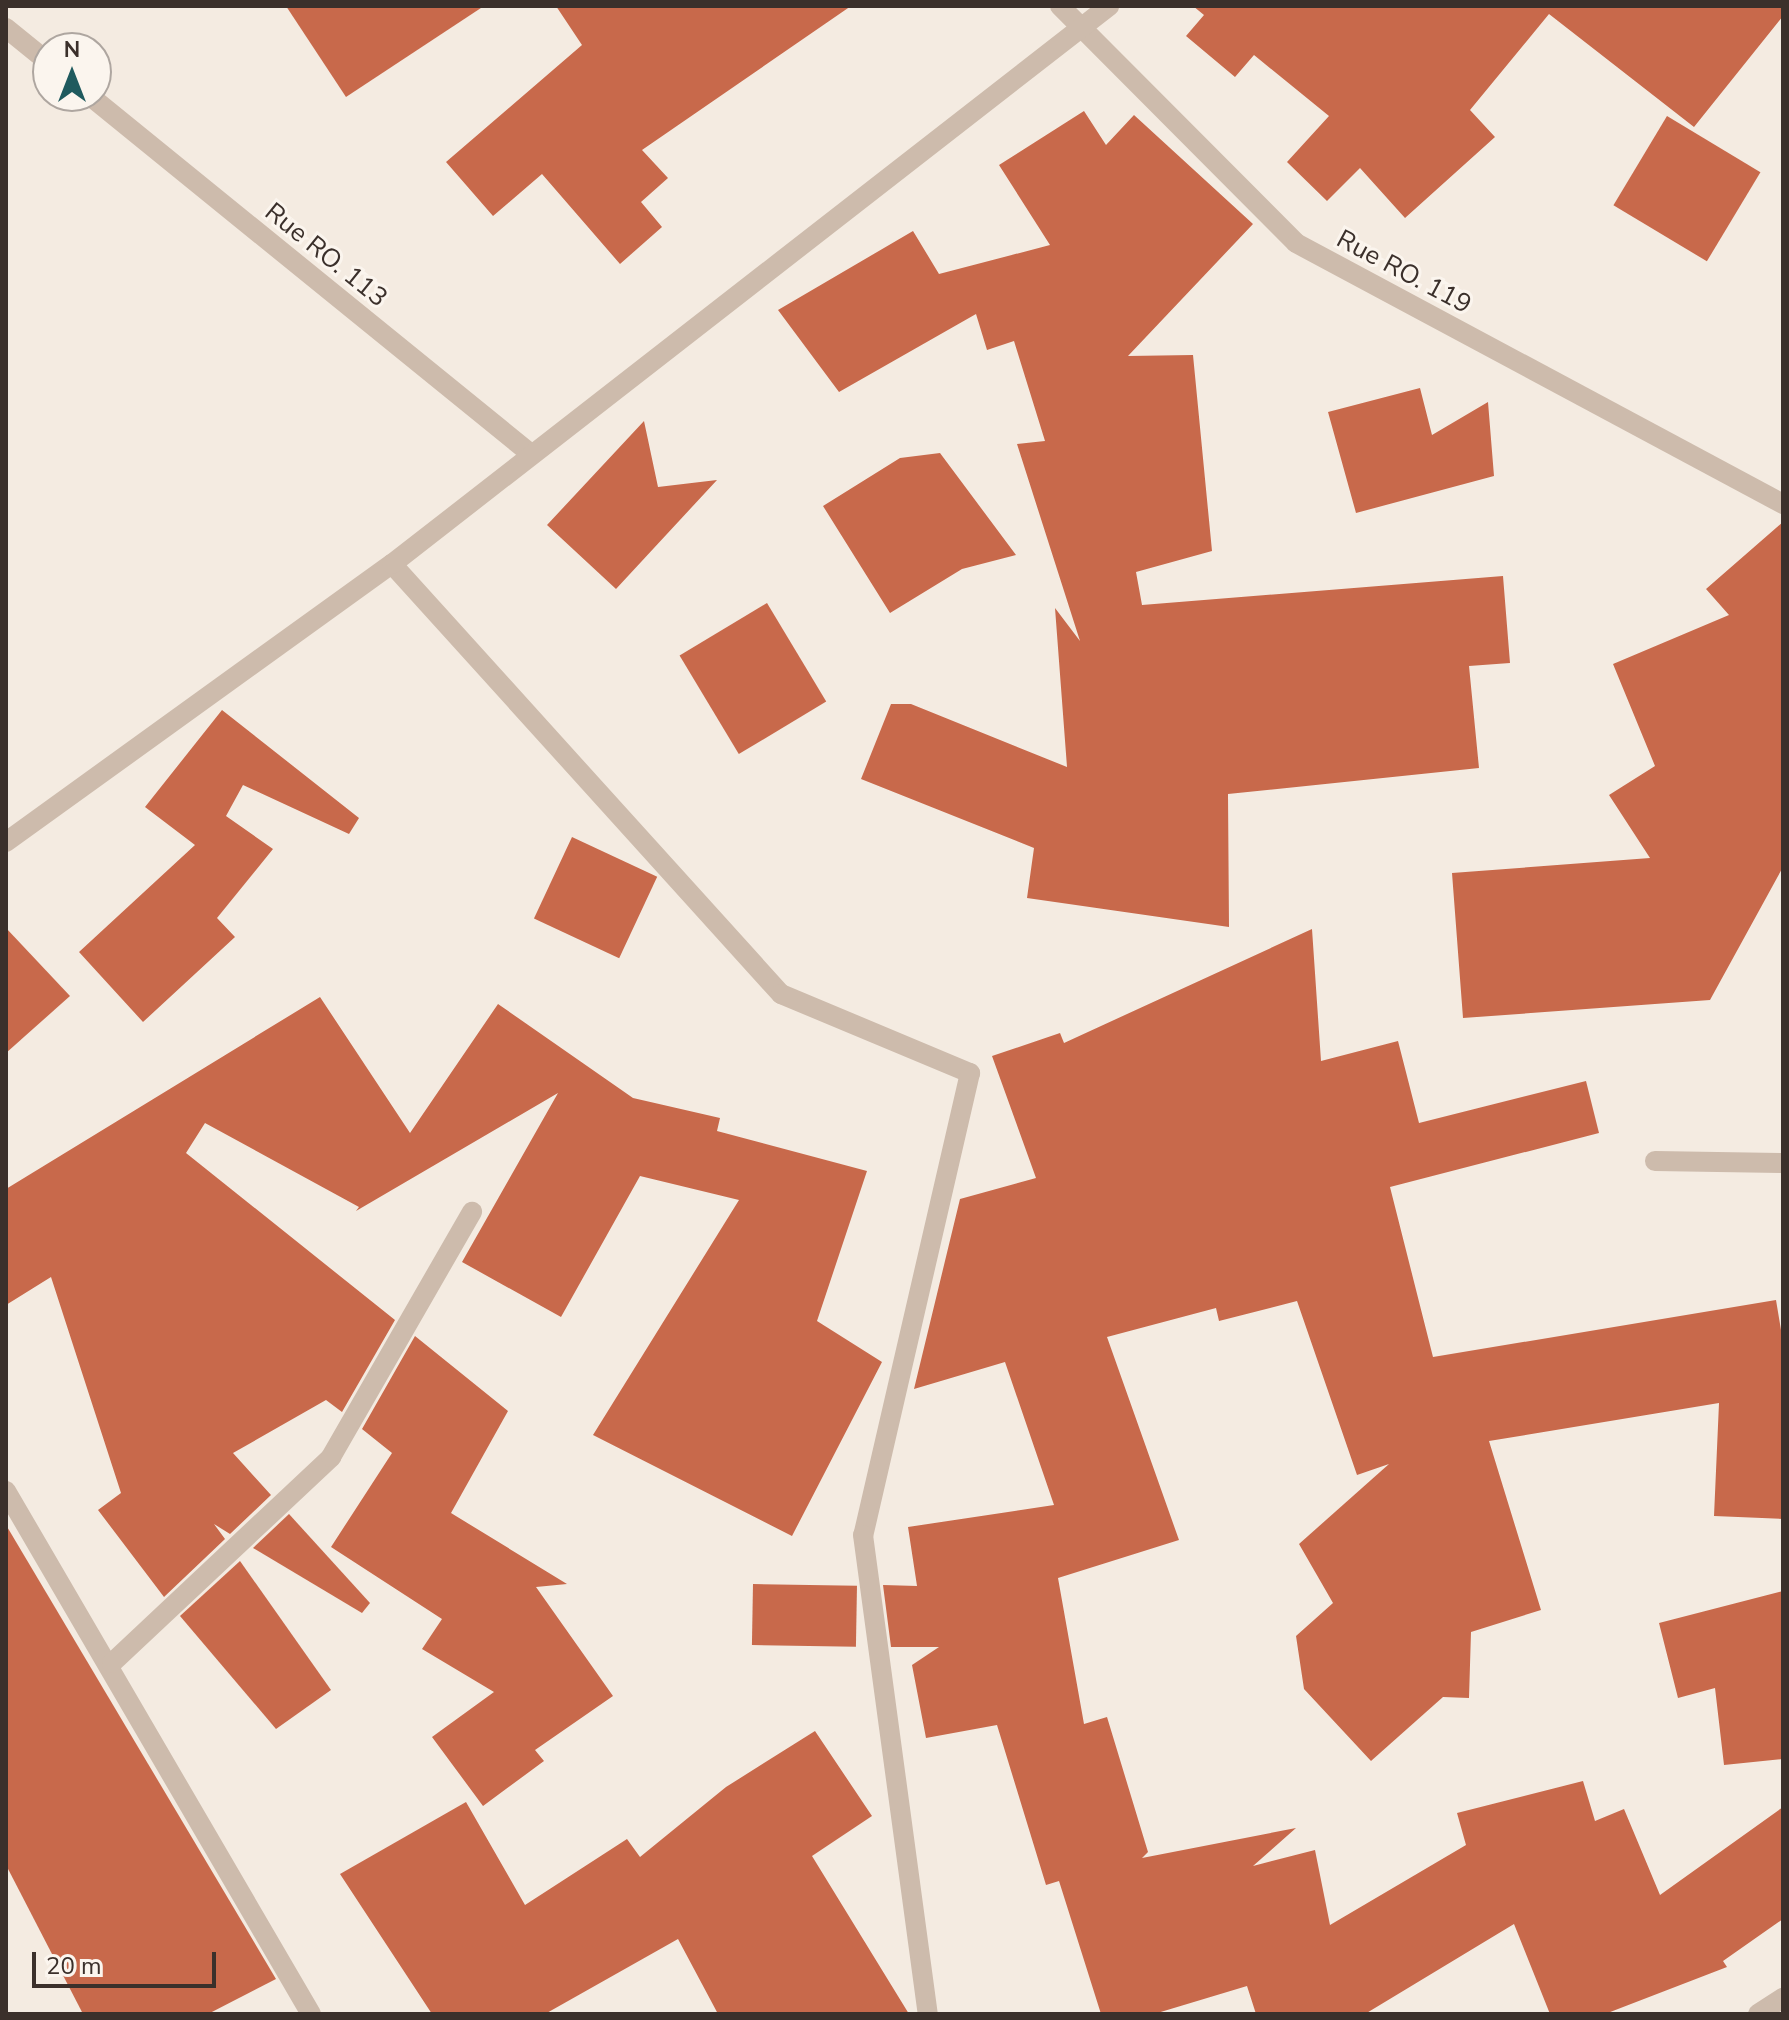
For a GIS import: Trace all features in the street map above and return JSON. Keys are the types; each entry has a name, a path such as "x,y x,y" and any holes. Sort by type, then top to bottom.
{"street":[{"name":"Rue RO. 119","path":"1060,6 1296,243 1783,504"},
{"path":"6,842 392,564 1083,31 1109,6"},
{"path":"6,28 32,49"},
{"name":"Rue RO. 113","path":"110,112 531,454"},
{"path":"392,564 781,994 970,1073 863,1535 928,2014"},
{"path":"1655,1161 1783,1163"},
{"path":"112,1663 331,1457 472,1212"},
{"path":"6,1491 112,1663 311,2014"},
{"path":"1758,2014 1783,1998"}],"building":[{"path":"286,6 484,6 346,97"},
{"path":"556,6 851,6 642,150 668,178 641,202 662,227 620,264 542,174 493,216 446,162 582,45"},
{"path":"1193,6 1783,6 1783,16 1694,127 1549,14 1470,110 1495,137 1405,218 1360,168 1327,201 1287,162 1329,116 1254,55 1235,77 1186,36 1204,15"},
{"path":"1084,111 1106,145 1134,115 1253,224 1128,356 1193,355 1212,551 1136,572 1142,605 1503,576 1510,663 1469,666 1479,768 1228,794 1229,927 1027,898 1034,848 861,779 891,704 911,704 1067,767 1055,608 1080,641 1017,444 1045,441 1014,341 987,350 976,314 839,392 778,310 913,231 939,274 1050,245 999,165"},
{"path":"1667,116 1760,172 1707,261 1613,205"},
{"path":"1420,388 1432,435 1488,402 1494,476 1356,513 1328,412"},
{"path":"644,421 658,487 717,480 616,589 547,525"},
{"path":"940,453 1016,555 962,569 890,613 823,506 900,458"},
{"path":"1783,522 1783,867 1710,1000 1463,1018 1452,873 1650,858 1609,795 1655,766 1613,664 1729,615 1706,589"},
{"path":"767,603 826,702 739,754 680,656"},
{"path":"222,710 359,818 349,834 243,785 226,816 273,849 217,918 235,937 143,1022 79,952 195,845 145,807"},
{"path":"572,837 657,877 619,958 534,919"},
{"path":"6,928 70,996 6,1053"},
{"path":"1312,929 1321,1061 1398,1041 1419,1123 1586,1081 1599,1133 1390,1187 1433,1357 1776,1300 1783,1342 1783,1519 1714,1516 1719,1403 1489,1441 1541,1610 1471,1632 1469,1698 1443,1697 1371,1761 1304,1689 1296,1636 1333,1603 1299,1544 1389,1464 1357,1475 1297,1301 1219,1321 1216,1308 1107,1337 1179,1540 1058,1578 1084,1724 1107,1717 1148,1852 1142,1858 1296,1828 1253,1866 1315,1850 1330,1925 1466,1845 1457,1813 1583,1781 1595,1821 1624,1809 1660,1895 1783,1807 1783,1919 1723,1961 1727,1967 1605,2014 1550,2014 1514,1924 1365,2014 1256,2014 1247,1986 1154,2014 1101,2014 1059,1881 1046,1885 997,1725 926,1738 912,1665 939,1647 891,1647 883,1585 917,1586 908,1527 1054,1505 1005,1362 914,1389 960,1199 1036,1178 992,1056 1060,1033 1064,1043"},
{"path":"320,997 410,1133 498,1004 633,1098 720,1118 717,1131 867,1171 817,1321 882,1362 792,1536 593,1435 739,1200 640,1176 561,1317 462,1262 558,1093 356,1211 359,1207 205,1123 186,1153 395,1320 342,1412 326,1400 233,1453 271,1495 230,1534 214,1524 225,1539 164,1597 98,1510 121,1493 51,1277 6,1305 6,1189"},
{"path":"415,1336 508,1411 451,1513 567,1584 536,1587 613,1696 535,1750 544,1761 483,1806 432,1737 494,1692 422,1649 442,1619 331,1547 392,1453 362,1429"},
{"path":"289,1514 370,1603 362,1613 253,1548"},
{"path":"6,1525 276,1979 208,2014 83,2014 6,1865"},
{"path":"240,1561 331,1690 276,1729 180,1616"},
{"path":"753,1584 857,1586 856,1647 752,1645"},
{"path":"1783,1591 1783,1759 1724,1765 1715,1688 1678,1698 1659,1623"},
{"path":"815,1731 872,1816 812,1856 909,2014 718,2014 678,1939 545,2014 432,2014 340,1874 466,1802 525,1905 627,1839 640,1857 726,1787"}]}
